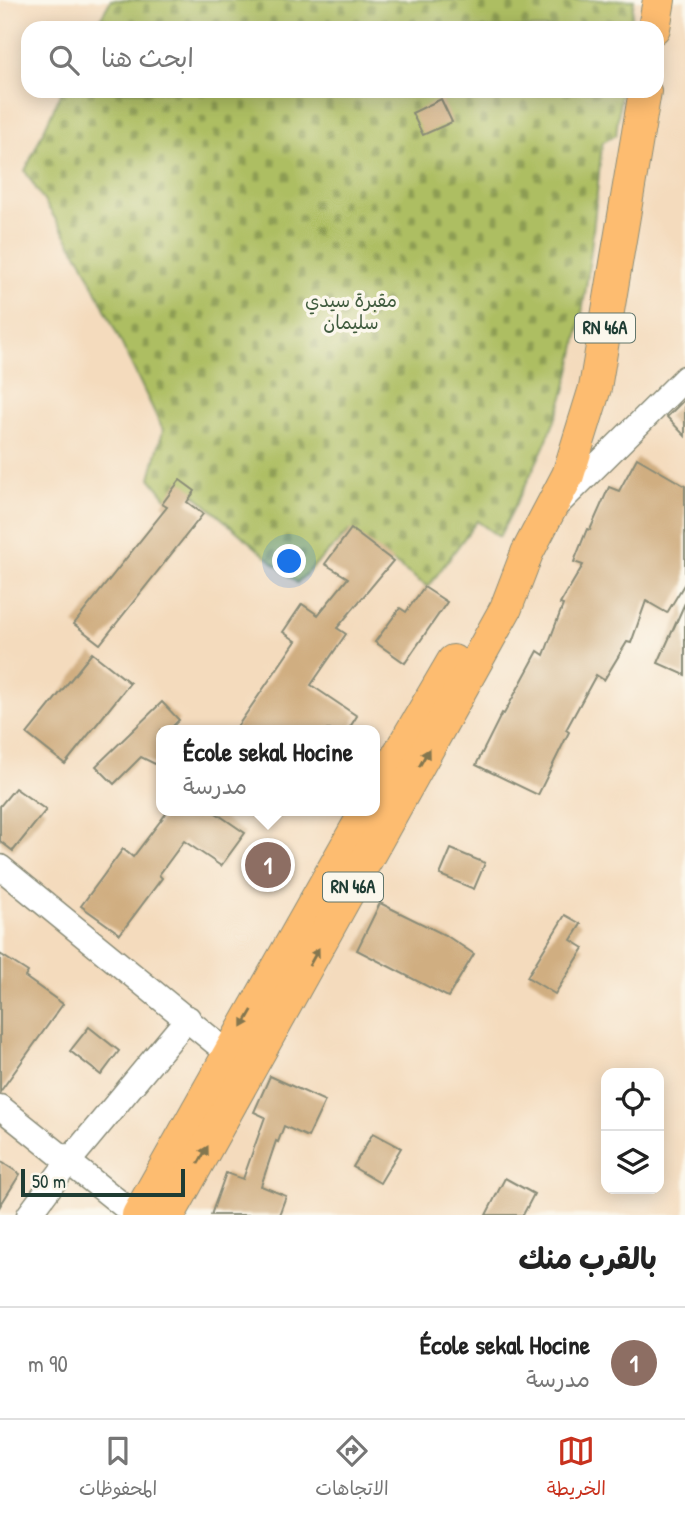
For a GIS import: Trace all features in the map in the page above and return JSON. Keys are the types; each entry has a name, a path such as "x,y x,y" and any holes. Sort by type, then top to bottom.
{"main road":[{"path":"655,21 659,0"},
{"name":"RN 46A","path":"169,1215 506,608 527,553 568,475 595,388 644,98"},
{"name":"RN 46A","path":"380,785 488,601 527,553"},
{"name":"RN 46A","path":"136,1215 363,816"}],"street":[{"path":"549,511 587,477 685,377"},
{"path":"0,866 228,1053"},
{"path":"29,1215 69,1161 188,1018"},
{"path":"0,1107 136,1215"}],"green space":[{"path":"111,0 634,0 631,21 99,21"},
{"name":"مقبرة سيدي سليمان","path":"59,98 620,98 616,135 602,143 586,289 576,347 556,418 499,537 477,521 428,587 349,531 297,583 190,491 175,509 150,478 163,430 82,261 25,171"}],"building":[{"path":"441,99 452,122 423,135 412,113"},
{"path":"685,399 685,436 667,417"},
{"path":"637,458 685,486 685,583 667,613 646,601 631,643 627,642 604,680 596,675 566,730 569,732 538,795 476,765 538,651 544,655 563,605 560,604 583,565 574,562 587,529 590,530 609,487 619,491"},
{"path":"180,480 195,491 187,502 203,514 100,644 74,624 167,507 162,504"},
{"path":"351,529 393,561 337,628 346,634 311,685 357,716 351,725 238,725 296,641 283,632 302,604 318,615 348,578 325,564"},
{"path":"424,587 447,602 405,663 375,642 400,608 406,612"},
{"path":"685,603 685,675 658,663"},
{"path":"92,653 130,683 65,764 27,734"},
{"path":"162,702 179,720 174,725 156,725 156,764 141,757 114,784 96,766"},
{"path":"15,788 46,810 13,851 0,841 0,806"},
{"path":"164,816 220,816 245,833 221,866 184,841 159,875 162,878 120,934 81,906 123,849 133,857"},
{"path":"451,849 485,863 474,889 440,875"},
{"path":"380,903 447,936 474,954 448,997 357,950"},
{"path":"565,915 581,924 571,940 584,948 555,994 527,977"},
{"path":"0,954 28,972 25,977 63,1004 0,1092"},
{"path":"89,1027 119,1051 101,1075 70,1051"},
{"path":"270,1076 325,1101 308,1137 284,1126 278,1142 276,1141 261,1186 286,1196 279,1215 211,1215 226,1173 243,1179 265,1117 254,1112"},
{"path":"373,1133 401,1148 380,1183 353,1167"},
{"path":"0,1161 20,1174 0,1206"},
{"path":"505,1178 534,1194 523,1215 486,1215"}],"place":[{"name":"École sekal Hocine","path":"268,865"}]}
